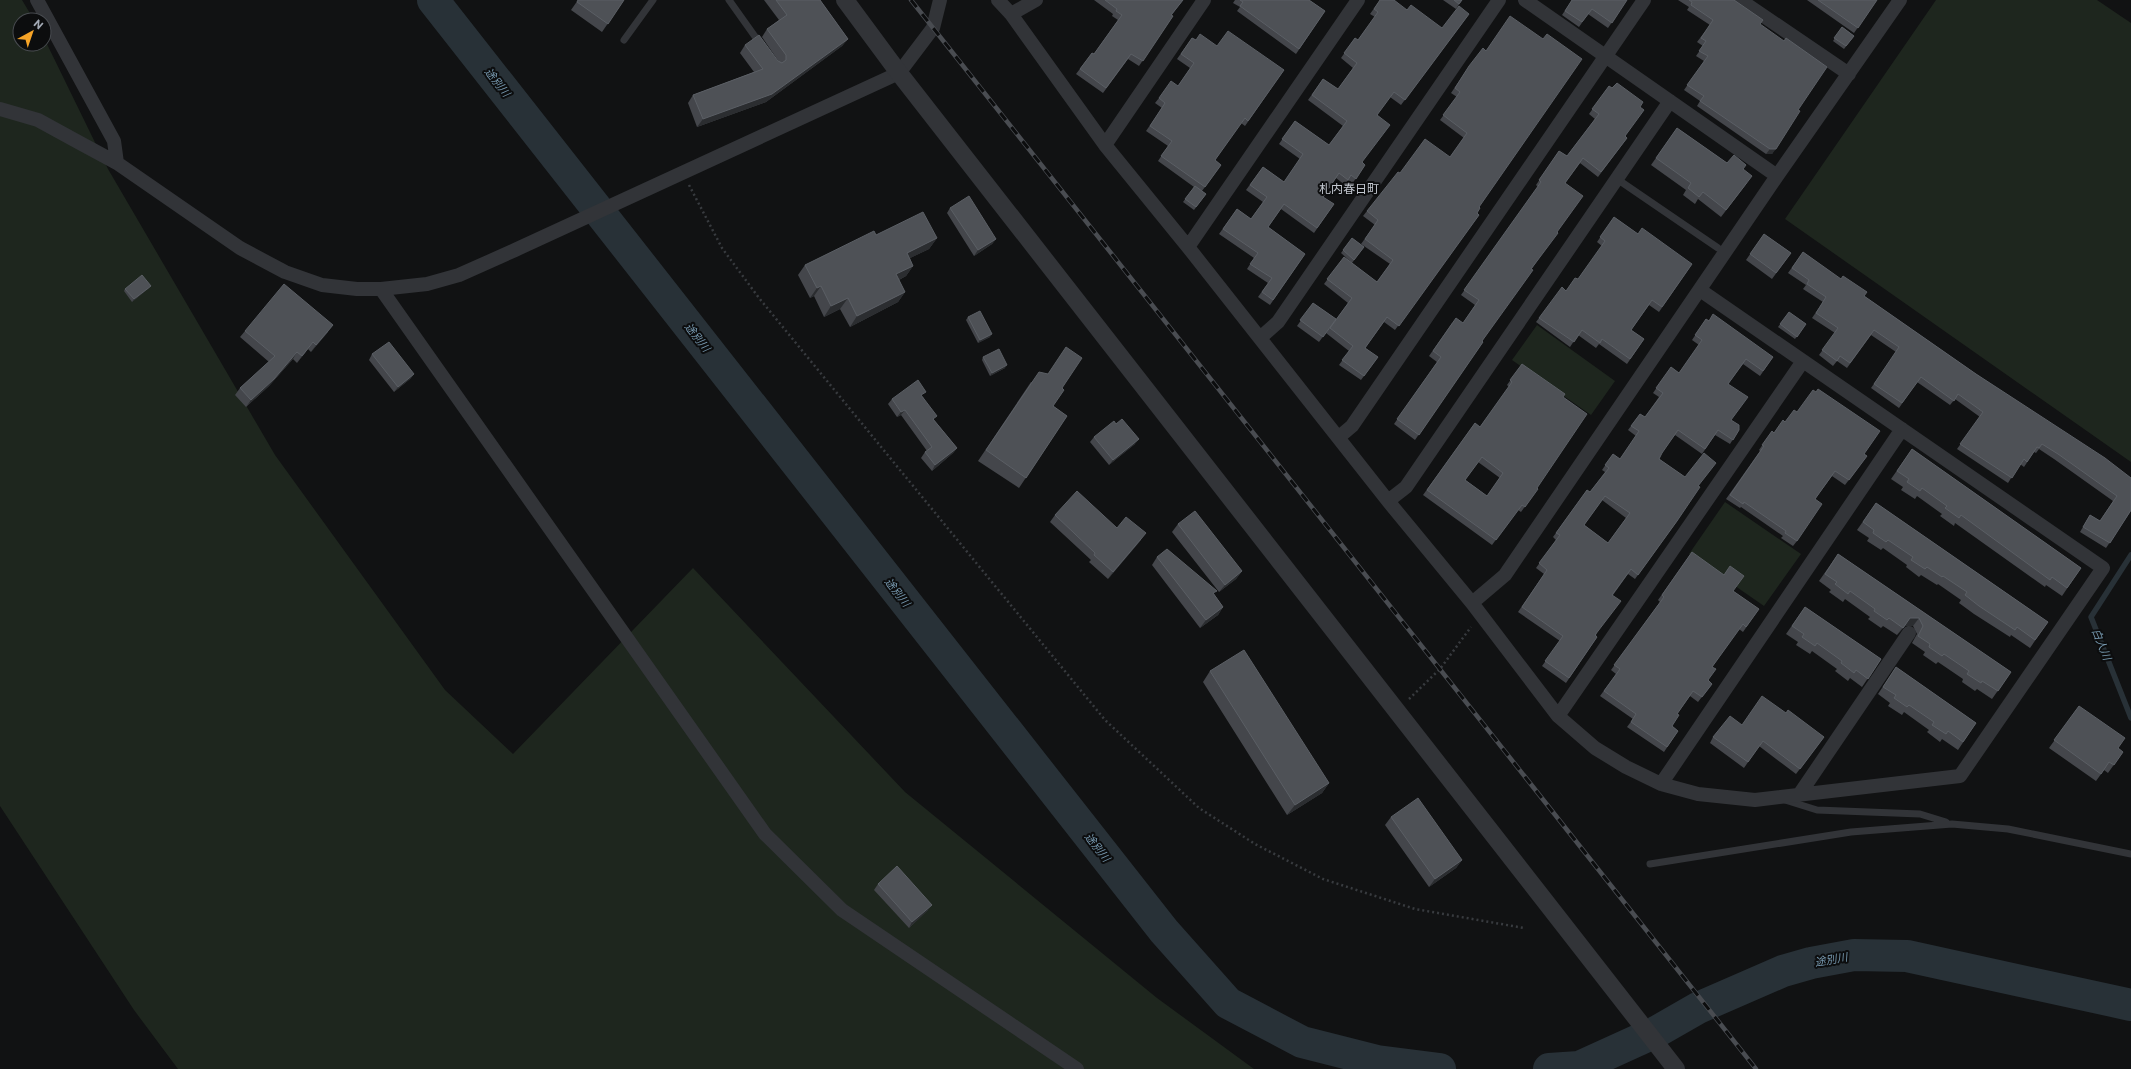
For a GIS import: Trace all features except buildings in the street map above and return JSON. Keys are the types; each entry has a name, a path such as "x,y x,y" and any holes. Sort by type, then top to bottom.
{"street":[{"path":"37,0 114,141 117,163"},
{"path":"845,0 899,73 1393,704 1676,1069"},
{"path":"0,109 38,120 117,163 240,248 285,272 322,285 357,289 381,289 427,284 459,275 515,250 899,73 933,28 940,0"},
{"path":"998,0 1011,14 1104,145 1188,247 1388,501 1477,608 1558,716 1595,748 1626,767 1662,784 1698,794 1755,800 1960,776 2103,568 1700,290"},
{"path":"1011,14 1036,0"},
{"path":"1104,145 1204,0"},
{"path":"1188,247 1358,0"},
{"path":"1260,338 1278,322 1499,0"},
{"path":"1525,0 1777,176"},
{"path":"1339,437 1352,426 1644,0"},
{"path":"1740,0 1849,74"},
{"path":"1477,608 1505,575 1777,176 1900,0"},
{"path":"1388,501 1406,487 1670,101"},
{"path":"381,289 766,834 842,910 1077,1069"},
{"path":"1558,716 1804,361"},
{"path":"1662,784 1902,429"},
{"path":"1799,794 1909,633"}],"lane":[{"path":"624,40 653,0"},
{"path":"729,0 768,54"},
{"path":"1617,179 1718,248"},
{"path":"1776,797 1817,810 1920,814 1952,824"},
{"path":"1650,864 1851,832 1952,824 2008,829 2131,854"}],"path":[{"path":"683,172 722,248 759,298 1105,720 1200,808 1255,844 1323,879 1415,909 1524,928"},
{"path":"1393,704 1410,699 1440,669 1477,608"}],"shaded area":[{"path":"0,0 22,0 29,12 12,12 12,52 51,52 108,169 275,455 445,690 513,754 693,568 905,792 1157,998 1254,1069 178,1069 134,1010 0,806"},
{"path":"1936,0 2097,0 2131,23 2131,462 1785,219"},
{"path":"1537,325 1615,381 1591,415 1512,360"},
{"path":"1725,502 1801,554 1764,606 1689,554"}],"waterway":[{"name":"途別川","path":"433,0 1164,931 1228,1003 1302,1042 1377,1061 1440,1069"},
{"name":"白人川","path":"2131,555 2091,617 2131,718"},
{"name":"途別川","path":"1549,1069 1579,1067 1656,1032 1698,1008 1783,971 1811,963 1854,955 1907,956 2131,1005"}],"railway":[{"path":"911,0 1756,1069"}],"district":[{"name":"札内春日町","path":"1349,188"}]}
